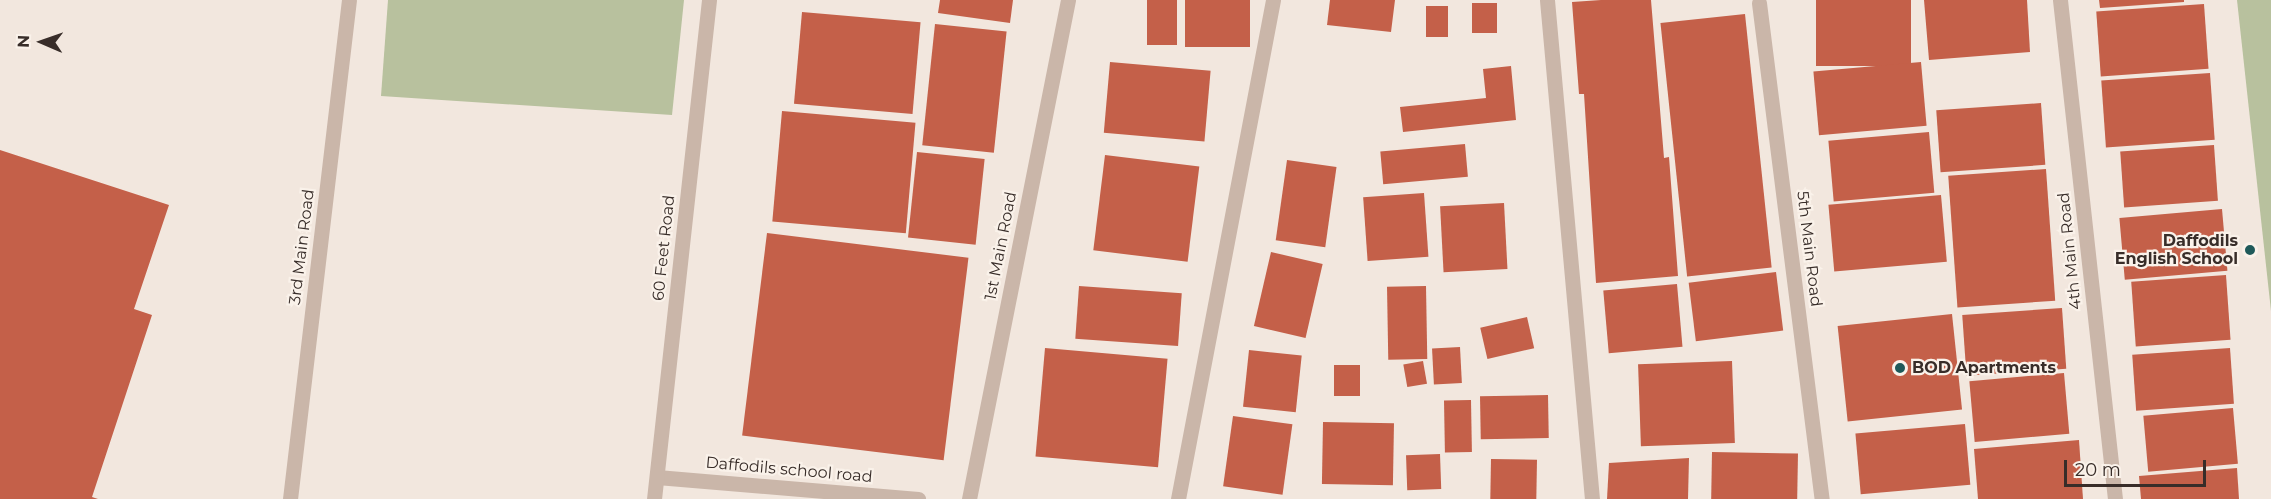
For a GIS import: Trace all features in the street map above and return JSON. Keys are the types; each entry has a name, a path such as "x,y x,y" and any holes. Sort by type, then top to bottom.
{"street":[{"name":"3rd Main Road","path":"290,499 350,0"},
{"name":"60 Feet Road","path":"654,499 709,0"},
{"name":"1st Main Road","path":"969,499 1068,0"},
{"path":"1178,499 1273,0"},
{"path":"1547,0 1592,499"},
{"name":"4th Main Road","path":"2060,0 2115,499"},
{"name":"5th Main Road","path":"1760,3 1822,499"},
{"name":"Daffodils school road","path":"657,477 918,499"}],"green space":[{"path":"388,0 684,0 672,115 381,96"},
{"path":"2237,0 2271,0 2271,311"}],"building":[{"path":"940,0 1013,0 1010,23 938,13"},
{"path":"1147,0 1177,0 1177,45 1147,45"},
{"path":"1185,0 1250,0 1250,47 1185,47"},
{"path":"1330,0 1395,0 1391,32 1327,25"},
{"path":"1651,0 1664,158 1669,157 1678,276 1596,283 1584,94 1579,94 1572,2"},
{"path":"1816,0 1911,0 1911,66 1816,66"},
{"path":"1924,0 2027,0 2030,52 1929,60"},
{"path":"2099,0 2184,0 2184,2 2100,8"},
{"path":"1472,3 1497,3 1497,33 1472,33"},
{"path":"2204,4 2209,69 2101,76 2096,12"},
{"path":"1426,6 1448,6 1448,37 1426,37"},
{"path":"802,12 921,22 913,114 794,104"},
{"path":"1745,14 1772,268 1687,276 1660,23"},
{"path":"935,24 1007,32 994,153 922,145"},
{"path":"1110,62 1211,71 1204,142 1104,133"},
{"path":"1921,62 1927,126 1819,135 1813,71"},
{"path":"1511,66 1516,120 1403,132 1400,107 1486,98 1483,69"},
{"path":"2210,73 2215,140 2106,147 2101,81"},
{"path":"2041,103 2045,165 1941,172 1936,110"},
{"path":"782,111 915,123 906,233 772,222"},
{"path":"1929,132 1934,193 1834,202 1828,141"},
{"path":"1465,144 1468,177 1383,184 1380,151"},
{"path":"2214,145 2218,201 2124,207 2120,152"},
{"path":"0,150 169,205 134,309 152,315 92,497 98,499 0,499"},
{"path":"917,152 985,159 976,245 908,238"},
{"path":"1105,155 1199,167 1188,262 1093,250"},
{"path":"1287,160 1337,167 1325,247 1276,240"},
{"path":"2046,169 2055,301 1957,308 1948,176"},
{"path":"1424,193 1428,257 1368,261 1363,197"},
{"path":"1941,195 1947,262 1834,272 1828,205"},
{"path":"1504,203 1507,269 1444,272 1440,206"},
{"path":"2222,209 2227,271 2125,280 2119,218"},
{"path":"767,233 968,258 944,460 742,435"},
{"path":"1271,252 1323,264 1306,338 1254,326"},
{"path":"1776,272 1783,331 1696,341 1689,283"},
{"path":"2226,275 2231,340 2136,346 2131,282"},
{"path":"1677,284 1682,347 1609,353 1603,290"},
{"path":"1079,286 1182,293 1178,346 1075,339"},
{"path":"1426,286 1427,359 1388,360 1387,287"},
{"path":"2062,308 2066,369 1966,376 1962,315"},
{"name":"BOD Apartments","path":"1952,314 1962,409 1848,421 1838,326"},
{"path":"1527,317 1534,348 1487,359 1480,328"},
{"path":"1460,347 1462,383 1434,384 1432,348"},
{"path":"1045,348 1168,359 1158,467 1036,457"},
{"path":"2230,348 2234,404 2136,411 2132,355"},
{"path":"1249,350 1302,356 1296,412 1243,407"},
{"path":"1423,361 1427,384 1407,387 1403,364"},
{"path":"1732,361 1735,443 1641,446 1638,364"},
{"path":"1334,365 1360,365 1360,396 1334,396"},
{"path":"2064,373 2069,434 1975,442 1969,381"},
{"path":"1548,395 1549,438 1481,439 1480,396"},
{"path":"1444,400 1471,400 1472,452 1445,452"},
{"path":"2233,408 2238,464 2148,472 2143,416"},
{"path":"1233,416 1292,424 1283,495 1223,486"},
{"path":"1323,422 1394,423 1393,485 1322,484"},
{"path":"1965,424 1970,485 1861,494 1855,434"},
{"path":"2079,440 2083,499 1978,499 1974,449"},
{"path":"1712,452 1798,454 1797,499 1711,499"},
{"path":"1440,454 1441,489 1407,490 1406,455"},
{"path":"1689,458 1688,499 1607,499 1609,463"},
{"path":"1491,459 1537,460 1536,499 1490,499"},
{"path":"2237,468 2239,499 2141,499 2139,476"}],"place":[{"name":"Daffodils English School","path":"2250,250"},
{"name":"BOD Apartments","path":"1900,368"}]}
